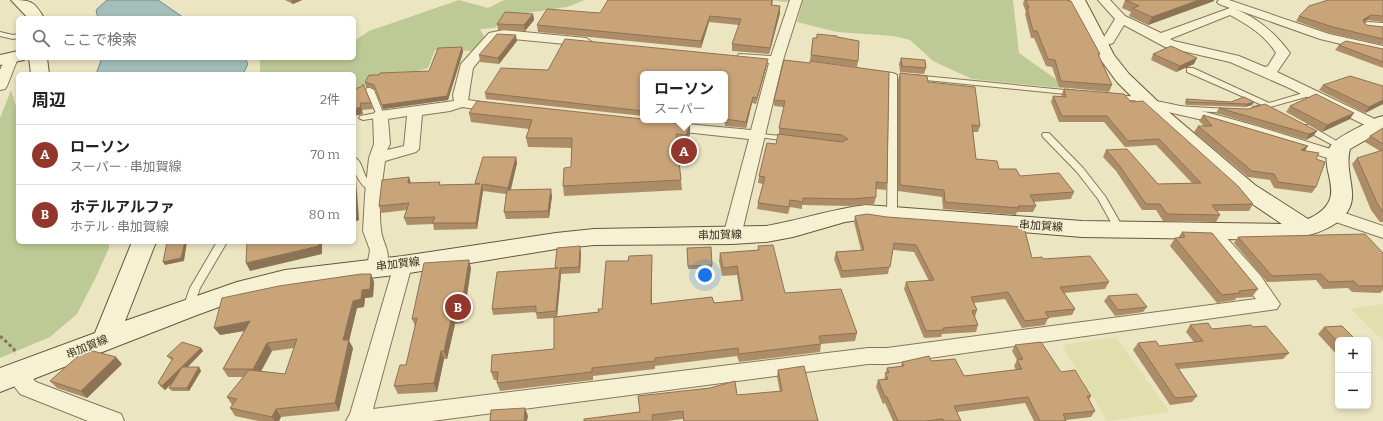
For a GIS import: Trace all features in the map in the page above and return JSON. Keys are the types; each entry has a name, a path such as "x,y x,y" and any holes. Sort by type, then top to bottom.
{"main road":[{"path":"1077,0 1099,44 1113,67 1149,102 1247,190 1271,207 1308,229"},
{"path":"23,1 35,16"},
{"path":"38,60 40,72"},
{"path":"1333,214 1340,206 1342,196 1339,151 1380,124"},
{"name":"串加賀線","path":"8,377 105,339 246,288 272,282 376,267 403,265 556,241 594,237 732,236 793,230 845,215 866,212 1043,227 1120,231 1211,232 1286,232 1308,229 1333,214"},
{"path":"105,339 143,244"}],"street":[{"path":"732,236 757,135 780,60 796,0"},
{"path":"1104,0 1121,19 1170,44 1234,59 1380,124"},
{"path":"1160,38 1226,5 1242,7 1280,23 1320,35 1383,50"},
{"path":"1226,5 1266,33 1277,43 1283,53 1273,69 1266,72"},
{"path":"1099,44 1109,40 1121,19"},
{"path":"1367,26 1383,27"},
{"path":"461,103 460,95 466,67 493,36 504,34 597,43"},
{"path":"729,56 780,60"},
{"path":"0,86 10,58"},
{"path":"1149,102 1178,108 1339,151"},
{"path":"376,267 380,250 372,232 377,158 382,144 380,115 450,107 461,103 513,110"},
{"path":"377,158 412,149 415,111"},
{"path":"655,125 757,135"},
{"path":"1333,214 1383,232"},
{"path":"403,265 358,421 868,356 887,356 1270,304 1253,280 1211,232"},
{"path":"8,377 28,388 113,421"}],"lane":[{"path":"0,34 16,36"},
{"path":"1190,70 1279,113"},
{"path":"870,72 1083,93"},
{"path":"892,214 901,76"},
{"path":"362,118 380,115 370,90"},
{"path":"1178,108 1241,111 1267,106 1310,93"},
{"path":"1107,96 1149,102"},
{"path":"1300,124 1339,151"},
{"path":"757,135 795,140"},
{"path":"1046,135 1080,170 1102,198 1120,231"},
{"path":"356,164 364,181 374,189"},
{"path":"188,308 195,288 221,244"}],"shaded area":[{"path":"1383,304 1383,341 1351,309"},
{"path":"1116,337 1170,412 1107,421 1062,345"}],"green space":[{"path":"459,0 488,8 504,0 585,0 567,7 506,16 495,28 480,29 485,38 473,51 435,50 428,68 356,89 356,72 260,72 260,60 356,60 356,40 369,31"},
{"path":"770,0 1013,0 1019,53 1070,89 972,79 933,61 910,40 893,36 837,32 797,22 802,4"},
{"path":"11,90 16,106 16,244 109,244 109,248 77,314 50,337 0,358 0,118"}],"water":[{"path":"107,0 158,0 181,16 98,16 96,10"},
{"path":"101,60 246,60 248,64 244,72 97,72"}],"building":[{"path":"608,0 772,0 771,5 780,6 770,48 732,44 741,19 710,16 701,41 537,25 547,9 600,13"},
{"path":"1026,0 1071,1 1100,54 1098,54 1112,85 1061,81 1055,60 1048,59 1037,31 1033,31"},
{"path":"1126,0 1199,0 1152,17 1132,8 1139,6"},
{"path":"1328,0 1383,0 1383,16 1371,15 1363,20 1366,25 1383,27 1383,39 1333,27 1299,16 1309,6"},
{"path":"505,12 533,14 524,25 497,24"},
{"path":"497,34 516,35 498,58 479,55"},
{"path":"817,34 837,36 859,41 858,61 811,55 813,38 817,38"},
{"path":"565,39 768,59 757,98 753,97 746,122 728,119 728,71 640,71 640,111 485,93 501,68 548,70"},
{"path":"1346,41 1383,49 1383,62 1339,45"},
{"path":"1171,46 1197,58 1180,66 1153,54"},
{"path":"462,47 447,96 382,105 374,85 365,82 369,75 379,75 380,73 429,71 438,48"},
{"path":"901,58 925,60 926,68 902,66"},
{"path":"784,60 810,63 810,61 889,72 887,183 876,182 876,197 851,199 803,198 803,202 790,200 789,207 758,203 765,177 759,176 767,143 776,144 778,134 842,142 848,139 842,135 779,128 785,101 774,100"},
{"path":"900,73 927,76 928,82 975,87 980,126 972,125 976,159 997,161 999,169 1016,169 1020,176 1059,173 1074,192 1030,195 1036,206 1018,206 1019,208 945,202 944,190 900,185"},
{"path":"1350,76 1383,86 1383,100 1369,107 1323,85"},
{"path":"363,84 371,103 360,103 361,107 356,108 356,88 361,87"},
{"path":"1064,89 1124,94 1131,102 1143,101 1238,186 1253,204 1212,205 1220,215 1167,214 1160,204 1146,204 1119,165 1106,150 1127,149 1158,184 1201,183 1159,139 1128,141 1107,116 1062,116 1053,96 1066,97"},
{"path":"1316,94 1354,113 1327,125 1290,106"},
{"path":"1244,97 1254,102 1247,104 1188,102 1186,99 1231,102"},
{"path":"477,101 640,119 640,123 673,123 690,125 686,135 676,134 681,180 563,186 564,168 571,167 572,138 526,138 532,120 469,113"},
{"path":"1265,104 1317,131 1309,134 1219,108 1248,109"},
{"path":"1203,115 1308,146 1301,150 1319,153 1316,159 1325,162 1316,187 1278,182 1274,174 1252,171 1198,126 1212,126"},
{"path":"1383,128 1383,144 1370,136"},
{"path":"1383,150 1383,212 1377,203 1357,158"},
{"path":"483,157 516,157 508,188 482,184 476,223 432,223 435,217 404,218 409,203 379,206 382,180 409,177 408,183 440,182 439,185 480,184 475,183"},
{"path":"551,189 548,211 504,212 507,190"},
{"path":"867,214 887,217 1024,227 1032,258 1042,257 1043,259 1090,256 1109,282 1060,287 1075,309 1045,312 1049,318 1025,321 1008,292 971,297 977,310 972,311 978,325 926,331 906,282 934,280 916,245 894,243 890,267 842,271 836,252 864,250 855,216"},
{"path":"1182,232 1212,233 1258,289 1222,295 1175,238 1185,237"},
{"path":"1365,234 1383,253 1383,286 1358,286 1354,281 1329,282 1321,274 1272,276 1238,237"},
{"path":"167,244 184,244 181,258 163,262"},
{"path":"247,244 319,244 319,246 246,263"},
{"path":"773,245 785,293 841,289 857,333 819,336 821,344 739,354 738,348 655,358 655,361 592,368 592,372 497,383 498,372 491,372 492,355 554,349 554,317 599,312 598,309 602,309 606,261 628,261 629,256 652,255 651,304 712,297 714,303 743,300 737,266 723,268 720,253 759,250 758,246"},
{"path":"580,246 579,267 560,268 556,311 536,313 536,306 492,309 497,272 558,268 555,268 557,248"},
{"path":"711,247 712,265 688,266 687,248"},
{"path":"469,260 460,315 452,315 444,351 441,351 434,383 394,386 400,365 406,365 417,318 412,319 424,263"},
{"path":"361,274 371,274 370,289 362,290 361,299 353,301 343,340 349,340 335,403 276,409 272,417 230,408 237,399 227,397 249,370 285,374 297,339 267,343 253,369 223,369 250,321 214,328 222,298 279,286"},
{"path":"1137,294 1147,307 1118,310 1108,296"},
{"path":"1208,323 1212,329 1251,325 1253,327 1266,326 1289,353 1175,364 1197,396 1175,398 1138,343 1156,341 1159,346 1203,341 1190,325"},
{"path":"1342,326 1353,337 1335,337 1335,339 1324,327"},
{"path":"182,342 201,348 162,386 158,383 173,358 167,356"},
{"path":"1041,342 1061,372 1075,370 1091,396 1087,396 1095,411 1063,414 1066,421 1040,421 1028,397 954,406 961,421 944,421 943,419 926,421 898,421 878,380 888,379 885,373 889,373 887,368 904,366 902,362 929,356 931,361 955,359 964,376 1022,369 1017,360 1023,359 1015,345"},
{"path":"93,351 116,357 81,391 50,381 78,356"},
{"path":"804,366 818,421 684,421 683,411 652,415 653,421 584,421 584,419 640,412 638,396 710,388 735,381 737,395 782,391 778,370"},
{"path":"182,367 199,367 187,388 169,388"},
{"path":"525,408 524,421 490,421 491,410"}],"place":[{"name":"ローソン","path":"684,151"},
{"name":"ホテルアルファ","path":"458,307"}]}
